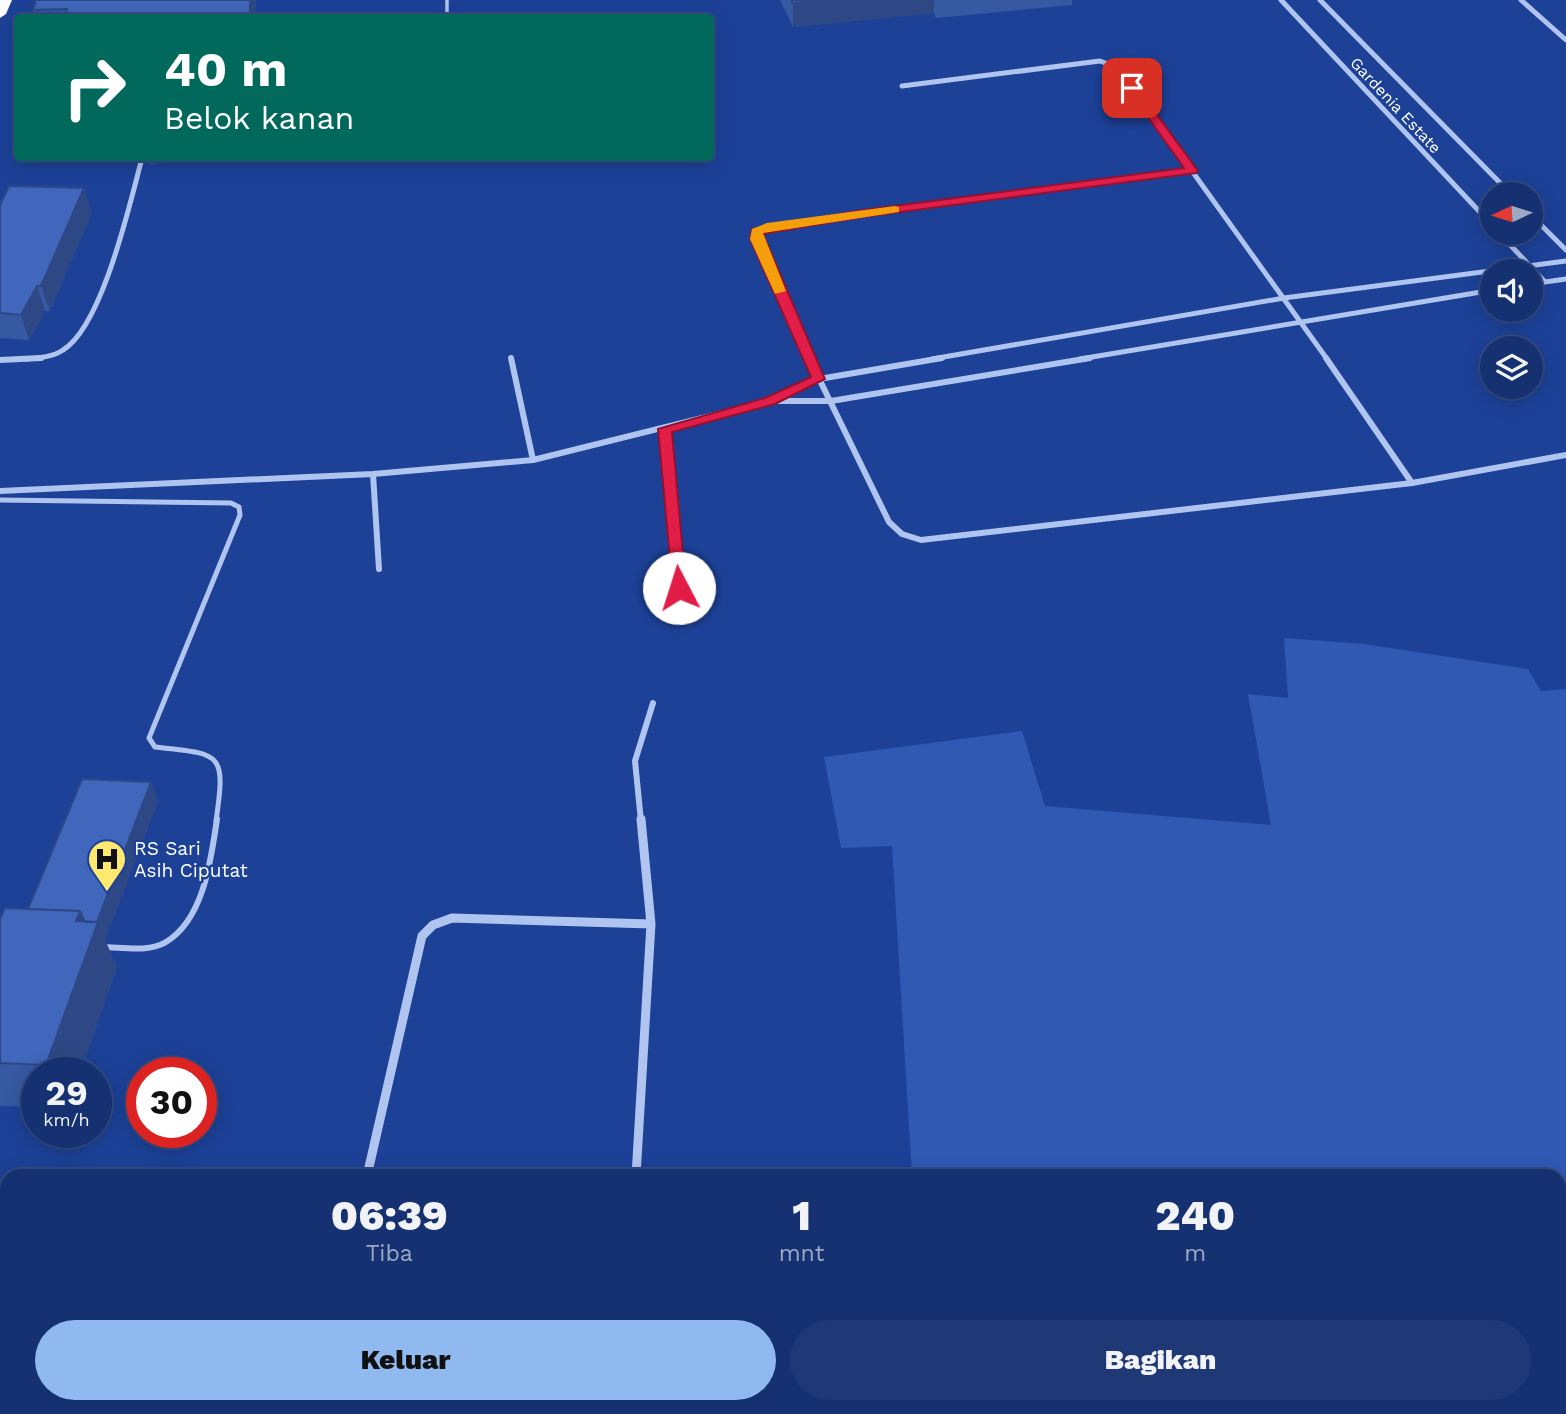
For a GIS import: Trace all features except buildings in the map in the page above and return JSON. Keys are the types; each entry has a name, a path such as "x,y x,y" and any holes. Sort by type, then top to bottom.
{"highway":[{"path":"0,14 6,0"}],"street":[{"name":"Gardenia Estate","path":"1282,0 1480,212"},
{"name":"Gardenia Estate","path":"1320,0 1499,182"},
{"path":"1521,0 1566,40"},
{"path":"902,86 1100,61 1112,64 1300,320 1412,482"},
{"path":"0,360 45,357 65,349 83,333 120,238 141,162"},
{"path":"1192,171 863,213 757,231 756,239 819,379 889,522 902,534 921,540 1412,482 1566,455"},
{"path":"1544,228 1566,250"},
{"path":"1510,245 1523,259"},
{"path":"1543,263 1566,261"},
{"path":"0,491 373,474 533,460 770,401 819,379 1284,298 1480,272"},
{"path":"1545,282 1566,279"},
{"path":"770,401 831,401 1300,320 1480,292"},
{"path":"511,358 533,460"},
{"path":"665,429 679,588"},
{"path":"373,474 379,569"},
{"path":"636,1169 651,924 635,761 653,703"},
{"path":"369,1169 422,936 433,925 452,918 651,924"}],"lane":[{"path":"0,500 231,503 239,507 240,515 149,738 155,747 211,755 218,762 222,771 214,847 188,923 164,943 136,948 95,947"}],"shaded area":[{"path":"1284,638 1364,644 1528,669 1541,691 1566,689 1566,1169 912,1169 892,846 841,848 824,757 1022,731 1045,806 1271,825 1248,694 1288,698"}],"slow traffic":[{"path":"780,291 756,239 757,231 767,227 895,209"}],"place":[{"name":"RS Sari Asih Ciputat","path":"107,893"}],"route":[{"path":"679,588 665,429 770,401 819,379 756,239 757,231 767,227 863,213 1192,171 1132,88"}]}
